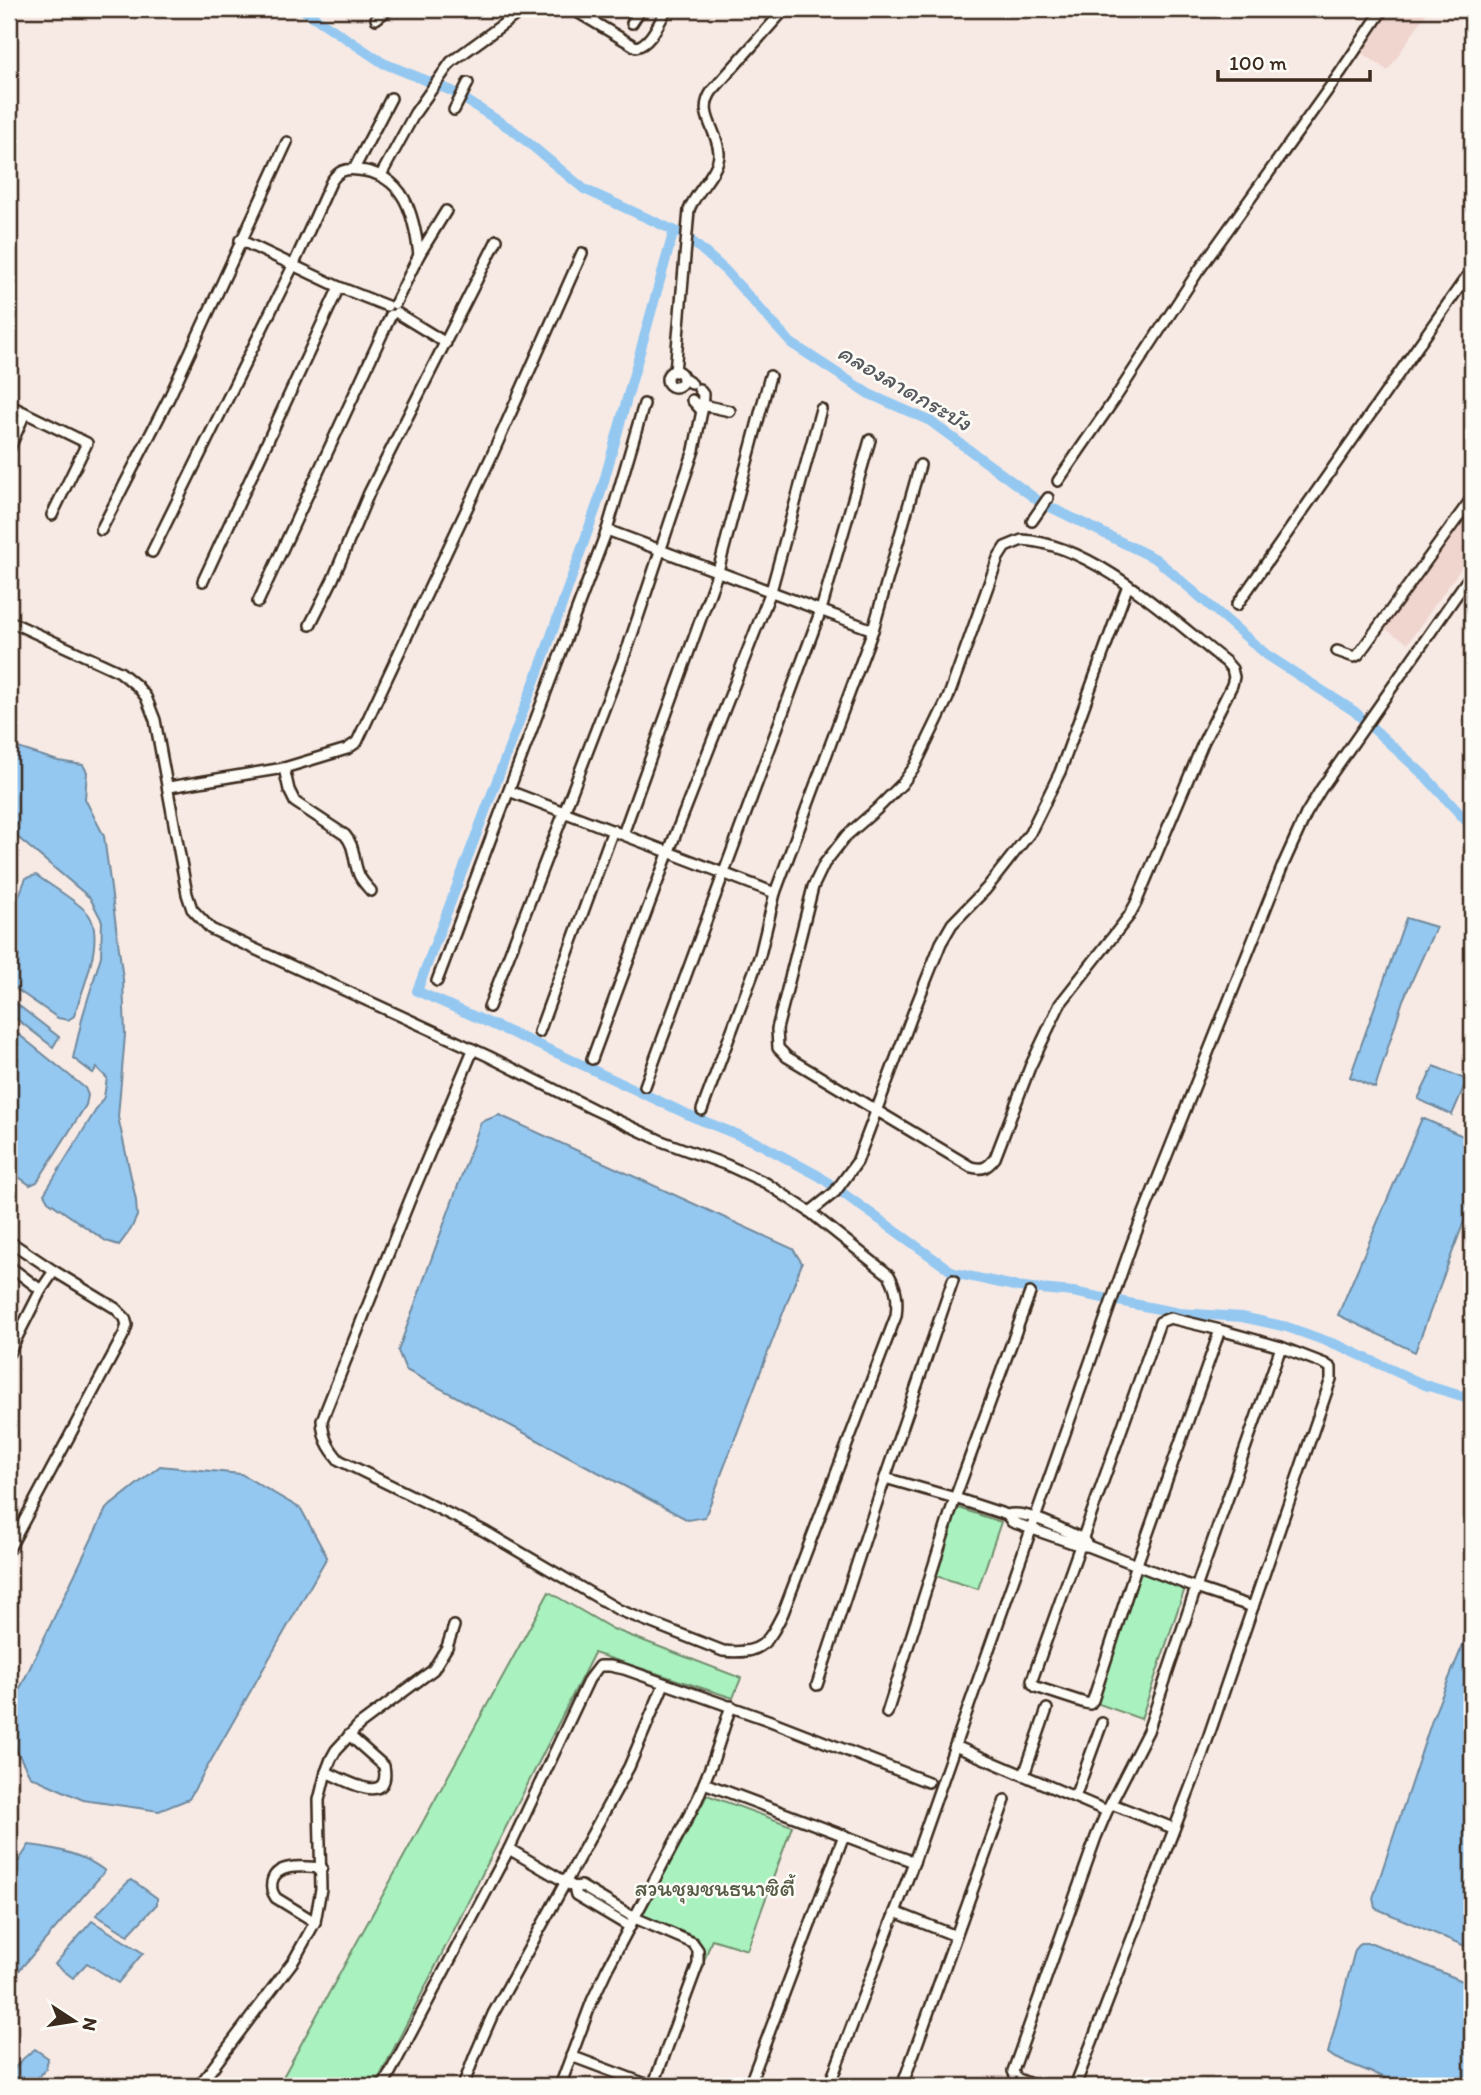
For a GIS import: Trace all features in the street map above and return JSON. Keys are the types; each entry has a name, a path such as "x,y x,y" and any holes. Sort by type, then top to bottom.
{"street":[{"path":"376,19 389,9"},
{"path":"381,176 415,113 451,62 524,9"},
{"path":"572,9 640,47 648,41 667,9"},
{"path":"632,23 641,9"},
{"path":"489,1007 629,643 694,450 695,403 678,379 689,210 694,197 719,160 719,150 705,111 708,97 785,9"},
{"path":"1058,481 1114,401 1197,273 1383,9"},
{"path":"455,109 467,85"},
{"path":"354,169 391,98"},
{"path":"101,530 169,398 287,142"},
{"path":"152,552 293,266 331,182 341,171 354,169 381,176 398,189 405,198 413,220 419,255"},
{"path":"258,602 392,310 419,255 446,211"},
{"path":"240,240 392,310 446,343"},
{"path":"310,625 333,579 369,493 497,240"},
{"path":"169,787 285,768 347,749 357,742 493,453 582,253"},
{"path":"1237,605 1472,269"},
{"path":"203,580 339,287"},
{"path":"539,1032 718,571 770,376"},
{"path":"678,379 695,386 703,394 695,403"},
{"path":"695,403 730,411"},
{"path":"438,981 607,530 644,404"},
{"path":"9,405 87,443 52,514"},
{"path":"592,1059 771,591 821,410"},
{"path":"9,450 25,413"},
{"path":"645,1086 821,610 870,440"},
{"path":"702,1110 760,955 775,893 873,630 920,465"},
{"path":"1032,521 1048,498"},
{"path":"1337,651 1350,656 1358,655 1472,498"},
{"path":"607,530 873,630"},
{"path":"1022,540 1045,543 1107,571 1128,585 1226,662 1234,677 1136,903 1129,916 1060,1004 1030,1067 999,1150 990,1164 980,1170 971,1167 876,1111 786,1057 778,1048 777,1029 813,887 824,864 846,836 885,802 915,766 948,698 998,558 1005,547 1022,540"},
{"path":"829,2086 914,1862 1132,1243 1283,865 1306,814 1472,573"},
{"path":"810,1212 835,1192 857,1163 941,943 952,924 986,889 1030,833 1060,772 1128,585"},
{"path":"9,621 120,673 146,697 155,720 169,787 187,894 192,909 211,929 473,1050 664,1142 766,1183 810,1212 889,1275 896,1287 896,1316 783,1613 765,1644 740,1652 723,1651 619,1610 484,1531 339,1460 328,1447 322,1420 473,1050"},
{"path":"285,768 289,790 295,802 350,840 358,874 371,891"},
{"path":"509,791 775,893"},
{"path":"9,1241 115,1308 125,1318 127,1325 9,1549"},
{"path":"9,1266 41,1290"},
{"path":"9,1353 41,1290 54,1271"},
{"path":"817,1685 953,1280"},
{"path":"887,1713 955,1498 1030,1293"},
{"path":"1075,2086 1197,1770 1331,1379 1331,1368 1281,1347 1220,1330 1170,1318 1160,1322 1084,1544 1032,1680 1036,1687 1085,1703 1093,1700 1137,1564 1220,1330"},
{"path":"1035,2086 1016,2078 1013,2071 1088,1857 1109,1807 1148,1731 1281,1347"},
{"path":"885,1478 1007,1515 1015,1513 1035,1519 1084,1544"},
{"path":"1007,1515 1012,1522 1084,1544 1196,1588 1253,1607"},
{"path":"199,2086 295,1959 315,1922 321,1897 319,1800 326,1772 336,1750 359,1725 433,1670 447,1647 454,1626"},
{"path":"383,2086 509,1849 594,1671 599,1666 610,1666 731,1706 928,1782"},
{"path":"463,2086 493,2014 570,1884 629,1767 664,1684"},
{"path":"560,2086 592,2001 704,1783 731,1706"},
{"path":"1024,1775 1046,1709"},
{"path":"1075,1797 1102,1723"},
{"path":"326,1772 367,1790 377,1789 382,1784 385,1779 384,1766 349,1735"},
{"path":"955,1746 1075,1797 1173,1828"},
{"path":"704,1783 914,1862"},
{"path":"902,2086 1004,1800"},
{"path":"749,2086 844,1835"},
{"path":"509,1849 570,1884 581,1886 633,1922 693,1943 698,1950 699,1956 652,2086 571,2056"},
{"path":"315,1922 276,1898 272,1892 273,1878 276,1873 287,1868 321,1868"},
{"path":"895,1912 956,1936"}],"shaded area":[{"path":"1391,9 1429,9 1388,71 1362,53"},
{"path":"1472,499 1472,553 1408,643 1380,626"}],"green space":[{"path":"953,1506 1001,1522 978,1589 930,1574"},
{"path":"1141,1572 1185,1588 1141,1719 1096,1703"},
{"path":"549,1592 613,1629 741,1678 733,1698 594,1653 375,2086 278,2086"},
{"name":"สวนชุมชนธนาซิตี้","path":"707,1795 792,1826 747,1950 712,1939 704,1961 699,1945 642,1921 642,1915"}],"water":[{"path":"9,745 58,761 83,765 87,772 85,799 104,836 123,979 125,1035 118,1117 137,1216 119,1245 106,1241 48,1201 44,1194 104,1097 107,1078 97,1068 93,1073 73,1058 101,956 102,921 90,898 9,830"},
{"path":"36,875 79,905 89,915 93,925 95,938 90,965 74,1016 68,1020 58,1018 9,984 9,921 26,878"},
{"path":"1406,918 1436,927 1403,1000 1375,1088 1350,1077"},
{"path":"9,998 59,1037 53,1047 9,1013"},
{"path":"9,1029 85,1088 88,1095 86,1105 37,1182 30,1185 9,1170"},
{"path":"1434,1066 1467,1080 1452,1115 1418,1099"},
{"path":"499,1115 793,1249 802,1263 705,1517 688,1520 406,1370 398,1351 481,1122"},
{"path":"1422,1118 1472,1140 1472,1200 1415,1352 1338,1315"},
{"path":"160,1466 241,1474 301,1509 327,1557 189,1799 159,1811 83,1800 30,1776 12,1742 15,1699 106,1509"},
{"path":"1472,1623 1472,1949 1375,1908 1373,1898 1433,1717"},
{"path":"29,1845 69,1853 88,1860 105,1871 9,1982 9,1876"},
{"path":"132,1880 157,1898 157,1904 128,1935 96,1915"},
{"path":"92,1921 143,1953 118,1983 87,1963 73,1978 55,1964"},
{"path":"1361,1943 1372,1943 1472,1985 1472,2086 1406,2086 1328,2053 1355,1950"},
{"path":"35,2049 48,2058 46,2069 30,2086 9,2086 14,2069"}],"waterway":[{"name":"คลองลาดกระบัง","path":"302,9 383,63 452,91 514,131 584,189 686,236 725,270 791,343 869,394 930,421 1040,502 1156,559 1267,655 1354,711 1425,776 1472,827"},
{"path":"674,230 599,499 544,656 417,991 691,1116 758,1143 819,1176 954,1273 1019,1287 1073,1292 1179,1313 1242,1317 1287,1327 1340,1346 1425,1385 1472,1399"}]}
